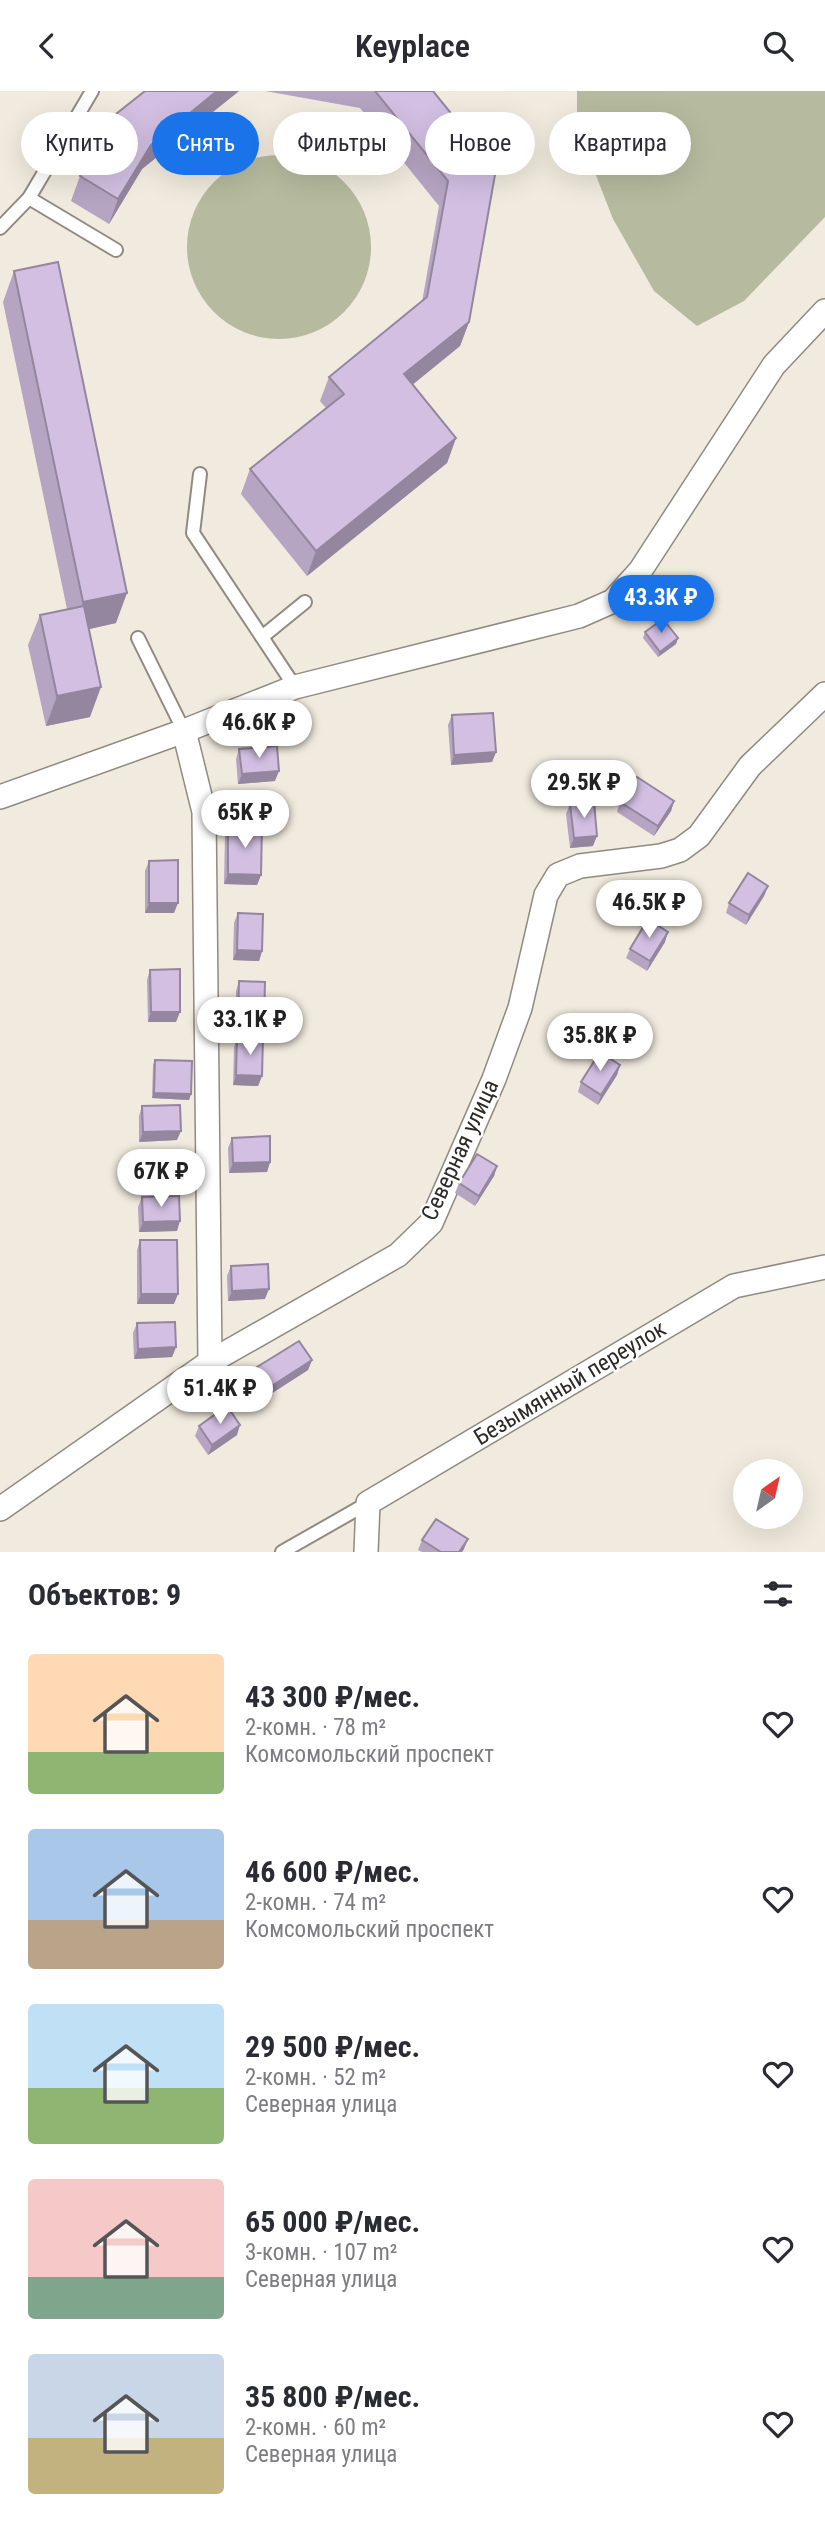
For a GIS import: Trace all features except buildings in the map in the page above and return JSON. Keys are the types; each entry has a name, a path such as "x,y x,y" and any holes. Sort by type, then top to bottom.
{"street":[{"path":"0,797 184,731 295,687 579,616 613,601 640,571 774,365 825,311"},
{"name":"Северная улица","path":"0,1509 210,1362 398,1255 430,1223 494,1079 516,1020 546,895 558,875 580,866 661,856 680,850 699,836 750,766 825,694"},
{"path":"184,731 204,812 210,1362"},
{"name":"Безымянный переулок","path":"368,1503 734,1286 825,1267"},
{"path":"366,1552 368,1503"}],"lane":[{"path":"0,228 29,198 92,91"},
{"path":"29,198 116,250"},
{"path":"201,474 193,533 295,687"},
{"path":"262,637 305,603"},
{"path":"138,638 184,731"},
{"path":"282,1552 368,1503"}],"green space":[{"path":"577,91 825,91 825,217 744,301 697,326 654,291 613,219 596,175 691,175 691,112 577,112"},
{"path":"273,156 273,175 335,175 355,196 369,229 369,265 355,298 344,312 330,323 297,337 261,337 228,323 214,312 203,298 189,265 189,229 203,196 223,175 259,175 261,157"}]}
